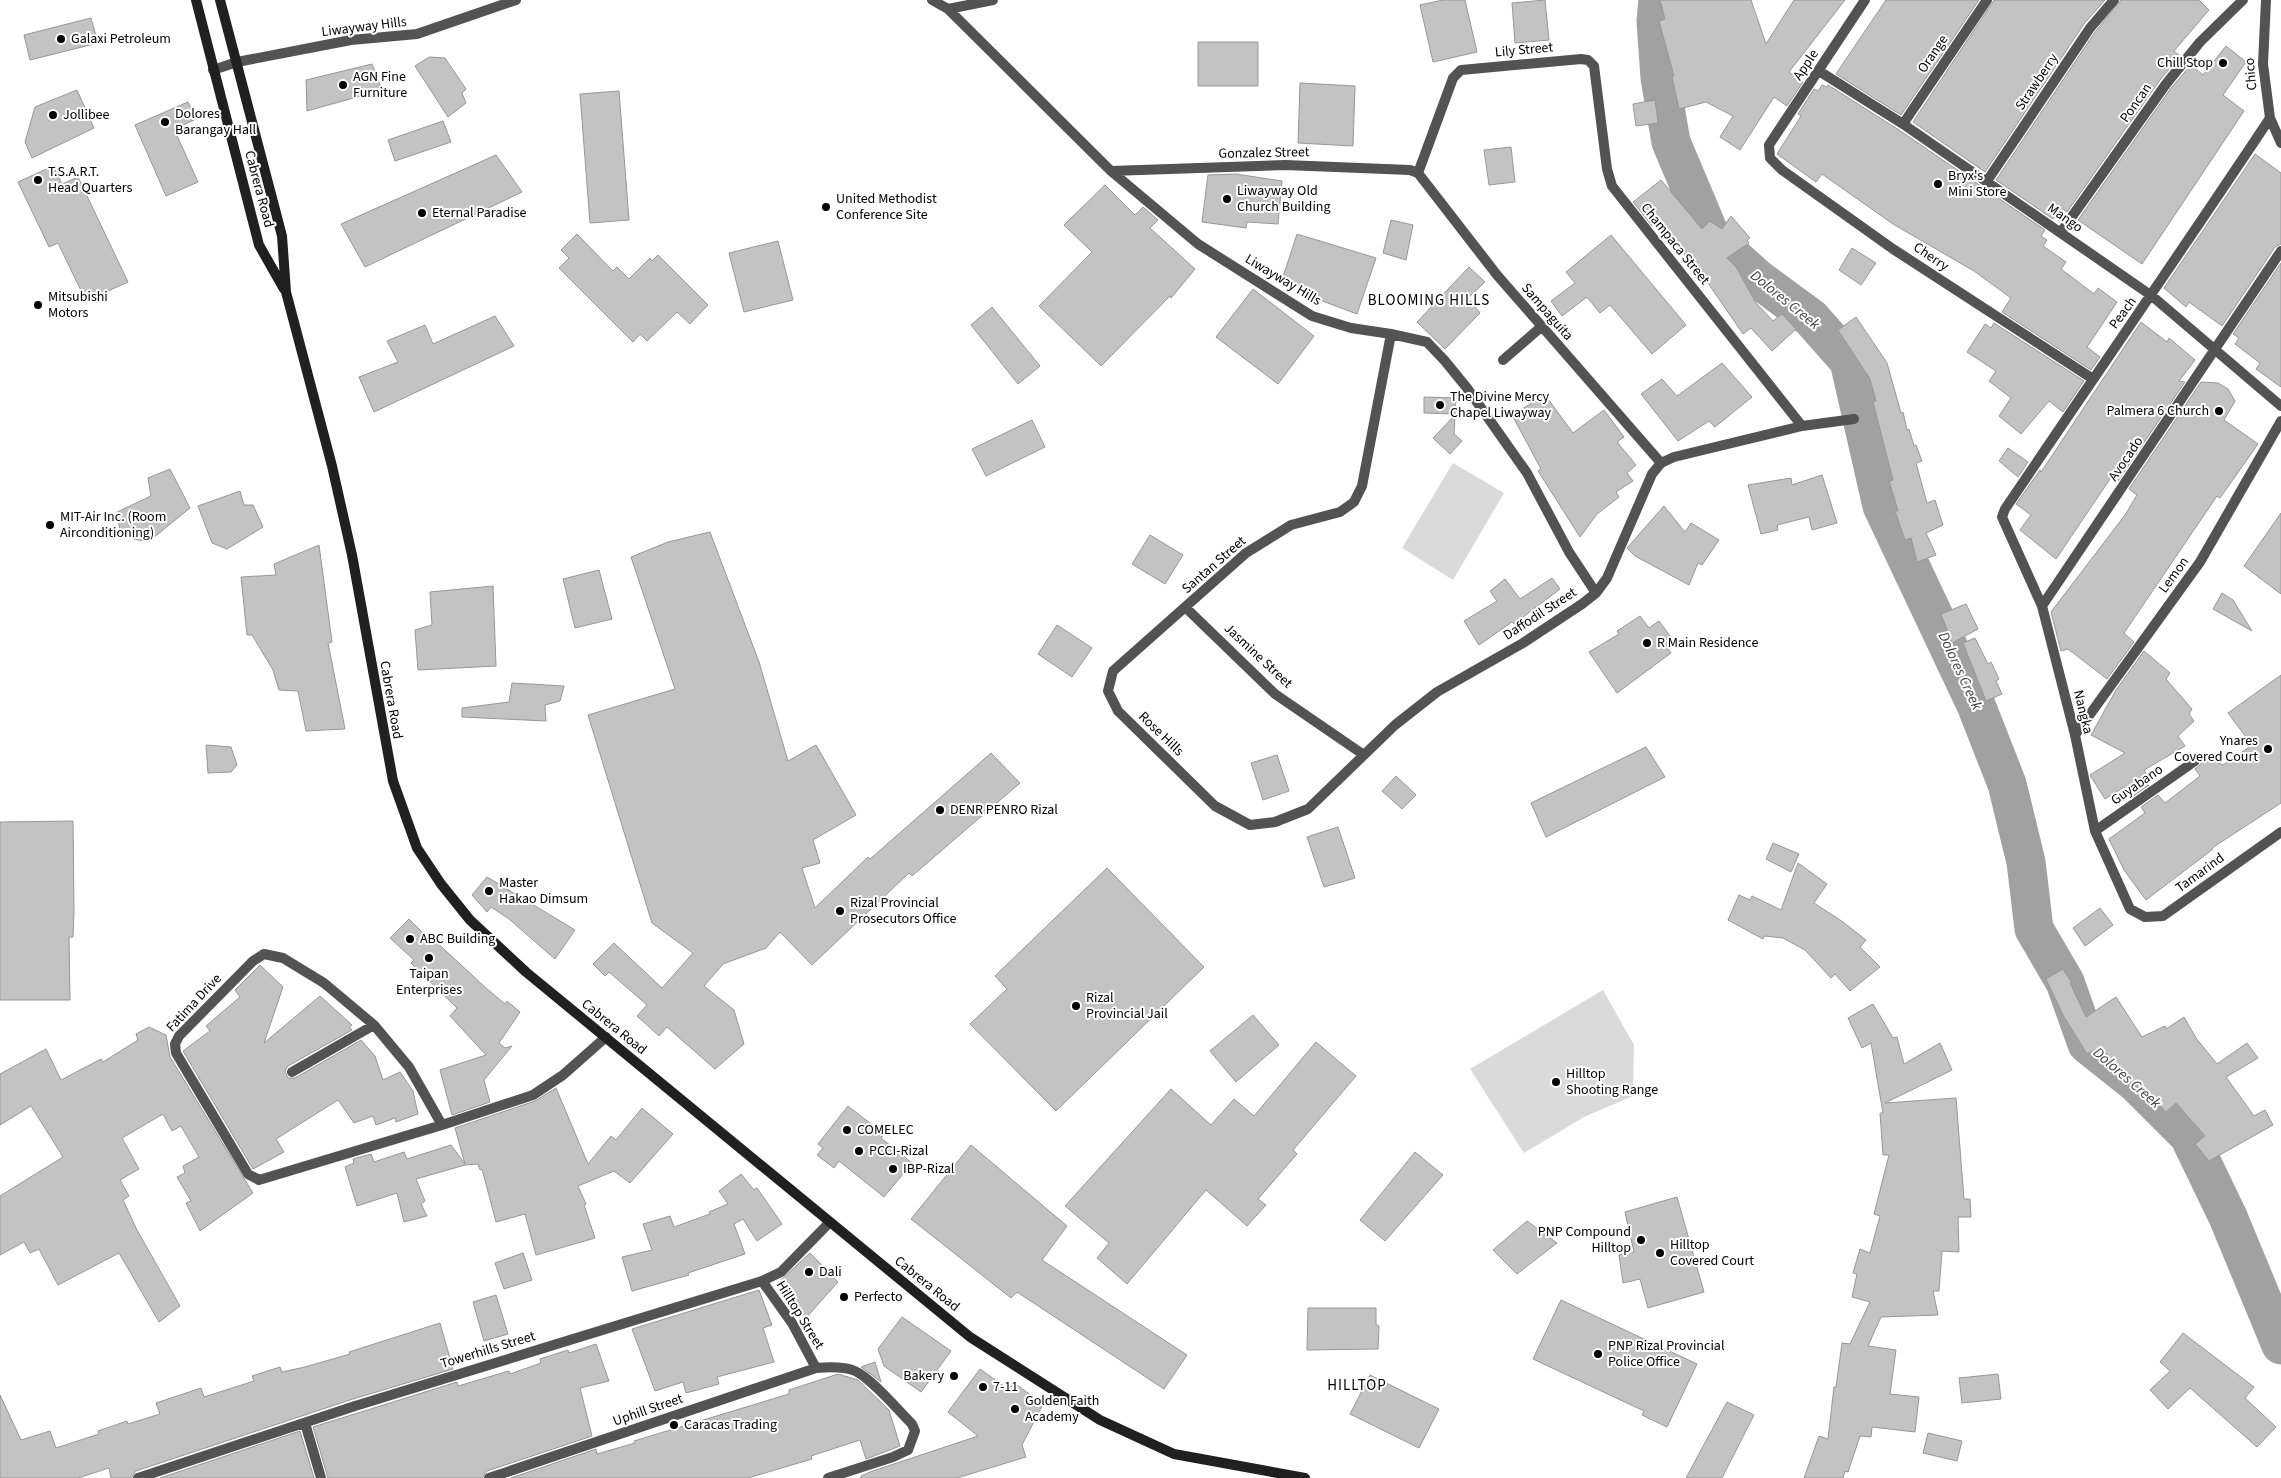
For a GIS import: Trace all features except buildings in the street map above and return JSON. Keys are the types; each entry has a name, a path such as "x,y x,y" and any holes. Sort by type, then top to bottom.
{"main road":[{"name":"Cabrera Road","path":"196,0 259,245 286,292"},
{"name":"Cabrera Road","path":"220,0 282,236 286,292 332,466 348,537 393,781 417,848 441,884 470,920 526,972 970,1337 1100,1420 1174,1454 1305,1478"}],"street":[{"name":"Liwayway Hills","path":"213,70 237,62 352,40 384,39 417,34 516,0"},
{"name":"Liwayway Hills","path":"932,0 948,9 1111,170 1198,244 1312,316 1351,328 1427,342 1445,361 1527,473 1570,552 1596,592"},
{"path":"948,9 992,0"},
{"name":"Apple","path":"1769,145 1865,0"},
{"name":"Orange","path":"1903,124 1987,0"},
{"name":"Strawberry","path":"1987,181 2090,28 2114,0"},
{"name":"Poncan","path":"2061,232 2166,84 2200,42 2243,0"},
{"name":"Chico","path":"2266,0 2263,64 2270,118 2281,143"},
{"name":"Lily Street","path":"1418,173 1453,78 1461,70 1581,59"},
{"name":"Champaca Street","path":"1581,59 1588,60 1594,66 1607,169 1612,186 1802,426"},
{"name":"Mango","path":"1819,71 1903,124 2152,296 2281,406"},
{"name":"Peach","path":"2005,523 2002,517 2005,509 2152,296 2270,118"},
{"name":"Cherry","path":"1769,145 1770,158 1782,170 1893,248 2093,380"},
{"name":"Gonzalez Street","path":"1111,170 1285,165 1410,170 1418,173"},
{"name":"Sampaguita","path":"1418,173 1496,275 1661,464"},
{"name":"Avocado","path":"2042,606 2281,251"},
{"path":"1503,360 1541,327"},
{"name":"Santan Street","path":"1113,671 1246,553 1291,525 1340,512 1354,502 1362,486 1391,334"},
{"path":"1661,464 1674,457 1802,426 1854,419"},
{"name":"Lemon","path":"2075,735 2200,562 2281,421"},
{"name":"Daffodil Street","path":"1215,806 1250,825 1275,822 1308,809 1395,725 1437,692 1523,643 1582,604 1596,592 1607,578 1652,474 1661,464"},
{"name":"Nangka","path":"2005,523 2042,606 2075,735 2095,831 2130,909"},
{"name":"Jasmine Street","path":"1186,608 1275,694 1364,755"},
{"name":"Rose Hills","path":"1113,671 1108,691 1118,711 1215,806"},
{"name":"Guyabano","path":"2095,831 2195,761"},
{"name":"Tamarind","path":"2130,909 2145,917 2163,916 2281,832"},
{"name":"Fatima Drive","path":"442,1125 409,1067 374,1025 324,984 283,958 264,954 253,961 179,1036 175,1044 176,1053 248,1174 260,1180 442,1125 541,1091 563,1075 606,1037"},
{"path":"292,1072 374,1025"},
{"name":"Towerhills Street","path":"138,1478 387,1396 762,1281 781,1272 829,1223"},
{"name":"Hilltop Street","path":"762,1281 792,1323 816,1368 838,1367 855,1371 867,1380 912,1424 915,1431 908,1450 828,1478"},
{"name":"Uphill Street","path":"489,1478 816,1368"},
{"path":"306,1423 321,1478"}],"shaded area":[{"path":"1453,463 1504,493 1453,580 1402,548"},
{"name":"Hilltop Shooting Range","path":"1603,990 1634,1045 1633,1096 1584,1117 1524,1153 1470,1069"}],"waterway":[{"name":"Dolores Creek","path":"1658,0 1656,21 1660,78 1671,142 1711,237 1758,279 1811,318 1849,361 1882,506 1976,705 2007,784 2026,862 2034,929 2065,982 2087,1044 2136,1083 2189,1136 2228,1217 2281,1345"}],"place":[{"name":"Galaxi Petroleum","path":"61,39"},
{"name":"Chill Stop","path":"2223,63"},
{"name":"AGN Fine Furniture","path":"343,85"},
{"name":"Jollibee","path":"53,115"},
{"name":"Dolores Barangay Hall","path":"165,122"},
{"name":"T.S.A.R.T. Head Quarters","path":"38,180"},
{"name":"Bryx's Mini Store","path":"1938,184"},
{"name":"Liwayway Old Church Building","path":"1227,199"},
{"name":"United Methodist Conference Site","path":"826,207"},
{"name":"Eternal Paradise","path":"422,213"},
{"name":"Mitsubishi Motors","path":"38,305"},
{"name":"The Divine Mercy Chapel Liwayway","path":"1440,405"},
{"name":"Palmera 6 Church","path":"2219,411"},
{"name":"MIT-Air Inc. (Room Airconditioning)","path":"50,525"},
{"name":"R Main Residence","path":"1647,643"},
{"name":"Ynares Covered Court","path":"2268,749"},
{"name":"DENR PENRO Rizal","path":"940,810"},
{"name":"Master Hakao Dimsum","path":"489,891"},
{"name":"Rizal Provincial Prosecutors Office","path":"840,911"},
{"name":"ABC Building","path":"410,939"},
{"name":"Taipan Enterprises","path":"429,958"},
{"name":"Rizal Provincial Jail","path":"1076,1006"},
{"name":"Hilltop Shooting Range","path":"1556,1082"},
{"name":"COMELEC","path":"847,1130"},
{"name":"PCCI-Rizal","path":"859,1151"},
{"name":"IBP-Rizal","path":"893,1169"},
{"name":"PNP Compound Hilltop","path":"1641,1240"},
{"name":"Hilltop Covered Court","path":"1660,1253"},
{"name":"Dali","path":"809,1272"},
{"name":"Perfecto","path":"844,1297"},
{"name":"PNP Rizal Provincial Police Office","path":"1598,1354"},
{"name":"Bakery","path":"954,1376"},
{"name":"7-11","path":"983,1387"},
{"name":"Golden Faith Academy","path":"1015,1409"},
{"name":"Caracas Trading","path":"674,1425"}],"district":[{"name":"BLOOMING HILLS","path":"1429,300"},
{"name":"HILLTOP","path":"1357,1385"}]}
